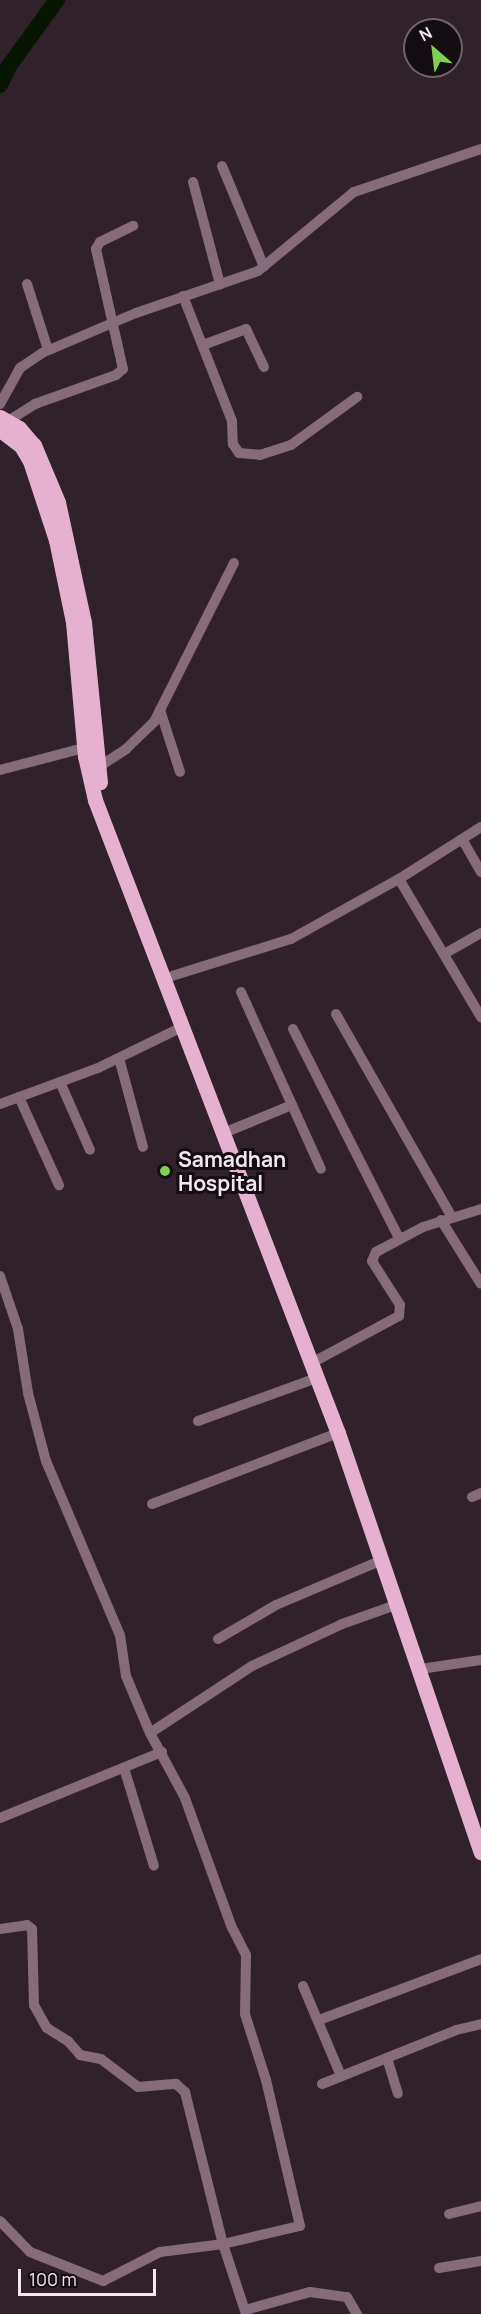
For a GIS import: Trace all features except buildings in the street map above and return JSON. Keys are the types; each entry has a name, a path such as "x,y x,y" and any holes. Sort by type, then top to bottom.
{"main road":[{"path":"3,423 21,446 36,459 71,612 84,748 95,800 338,1433 378,1531 382,1560 396,1605 481,1852"},
{"path":"3,423 27,436 58,502 79,592 97,768 112,822 319,1359 481,1825"},
{"path":"0,442 21,446"}],"street":[{"path":"0,404 20,368 48,350 114,322 264,267 354,192 481,149"},
{"path":"222,166 264,267"},
{"path":"193,182 220,284"},
{"path":"3,423 34,404 120,372 123,364 96,249 100,242 133,226"},
{"path":"27,284 48,350"},
{"path":"183,296 232,421 235,449 245,456 291,445 357,397"},
{"path":"203,345 246,329 264,367"},
{"path":"97,768 146,733 160,710 234,563"},
{"path":"160,710 180,772"},
{"path":"0,770 84,748"},
{"path":"172,976 277,945 399,879 481,827"},
{"path":"462,839 481,872"},
{"path":"399,879 481,1017"},
{"path":"444,954 481,933"},
{"path":"241,992 321,1169"},
{"path":"336,1014 481,1284"},
{"path":"0,1104 118,1058 182,1027"},
{"path":"293,1029 399,1238"},
{"path":"118,1058 143,1147"},
{"path":"60,1082 90,1150"},
{"path":"19,1097 59,1185"},
{"path":"231,1130 292,1105"},
{"path":"319,1359 399,1316 400,1305 372,1261 376,1252 399,1238 446,1218 481,1209"},
{"path":"0,1276 18,1329 28,1393 48,1469 120,1635 126,1676 150,1732 185,1798 232,1928 246,1955 245,2014 267,2080 301,2220 294,2229 223,2244 160,2252 103,2281 30,2252 0,2221"},
{"path":"198,1421 317,1378"},
{"path":"152,1504 338,1433"},
{"path":"218,1639 276,1605 382,1560"},
{"path":"150,1732 252,1666 342,1624 396,1605"},
{"path":"427,1668 481,1660"},
{"path":"0,1818 162,1752"},
{"path":"124,1768 153,1866"},
{"path":"0,1929 27,1925 32,1929 34,2005 47,2028 68,2042 80,2055 101,2058 135,2085 170,2084 182,2087 223,2244 245,2312 310,2292 347,2297 357,2314"},
{"path":"319,2020 481,1959"},
{"path":"303,1986 341,2076"},
{"path":"322,2084 481,2024"},
{"path":"387,2058 398,2093"},
{"path":"449,2214 481,2206"},
{"path":"439,2268 481,2261"}],"waterway":[{"path":"0,85 9,66 57,0"}],"place":[{"name":"Samadhan Hospital","path":"165,1171"}]}
